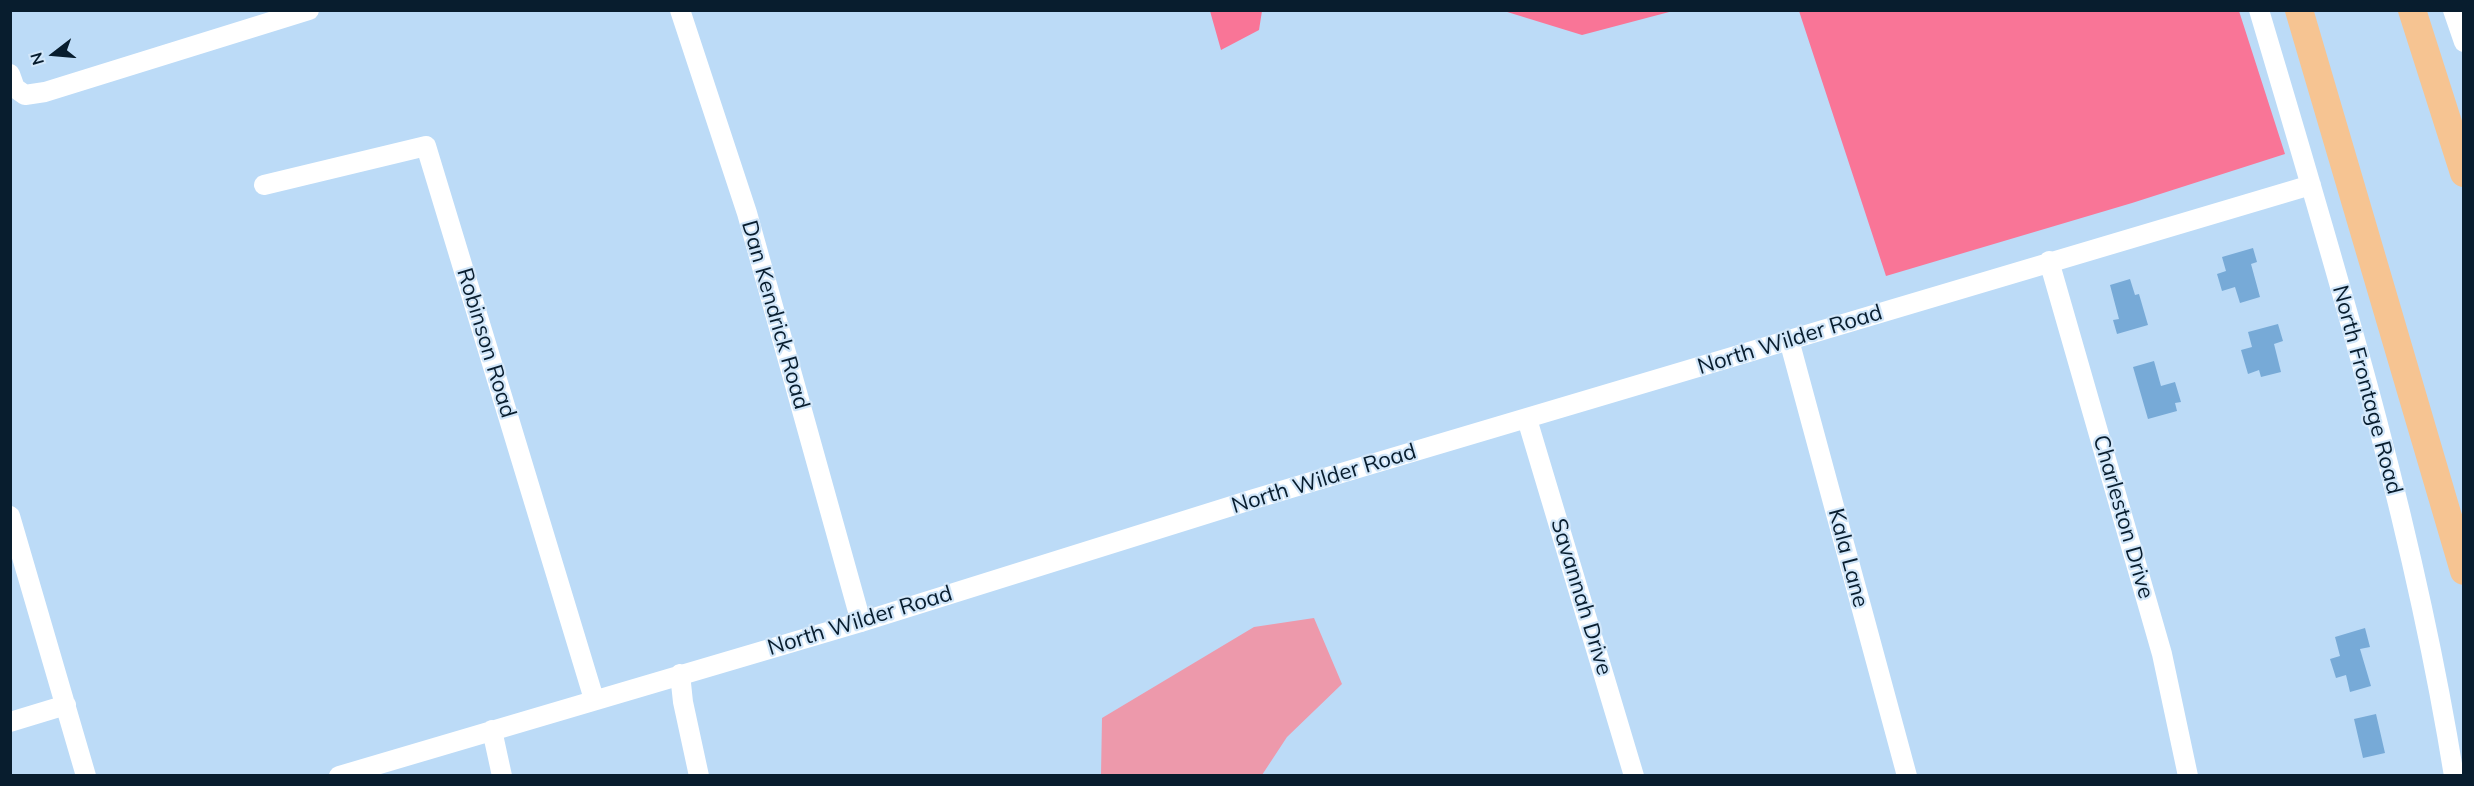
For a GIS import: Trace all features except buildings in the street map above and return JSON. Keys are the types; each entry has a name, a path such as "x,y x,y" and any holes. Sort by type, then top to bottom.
{"highway":[{"path":"2299,10 2463,571"},
{"path":"2412,10 2463,173"}],"street":[{"path":"10,74 15,88 25,95 45,92 309,10"},
{"name":"Dan Kendrick Road","path":"680,10 747,213 861,622"},
{"name":"North Frontage Road","path":"2259,10 2312,185 2378,420 2405,533 2454,776"},
{"path":"2453,10 2463,42"},
{"name":"Robinson Road","path":"264,185 426,146 594,699"},
{"name":"North Wilder Road","path":"339,776 861,622 1254,499 2049,261 2312,185"},
{"name":"Charleston Drive","path":"2049,261 2162,654 2188,776"},
{"name":"Kala Lane","path":"1789,340 1907,776"},
{"name":"Savannah Drive","path":"1527,419 1634,776"},
{"path":"10,516 86,776"},
{"path":"680,674 683,702 699,776"},
{"path":"10,722 66,705"},
{"path":"492,730 502,776"}],"shaded area":[{"path":"1210,11 1262,11 1259,30 1221,50"},
{"path":"1504,11 1673,11 1582,35"},
{"path":"1799,11 2239,11 2285,154 2132,203 1886,276"},
{"path":"1314,618 1342,684 1287,737 1262,775 1101,775 1102,718 1254,627"}]}
